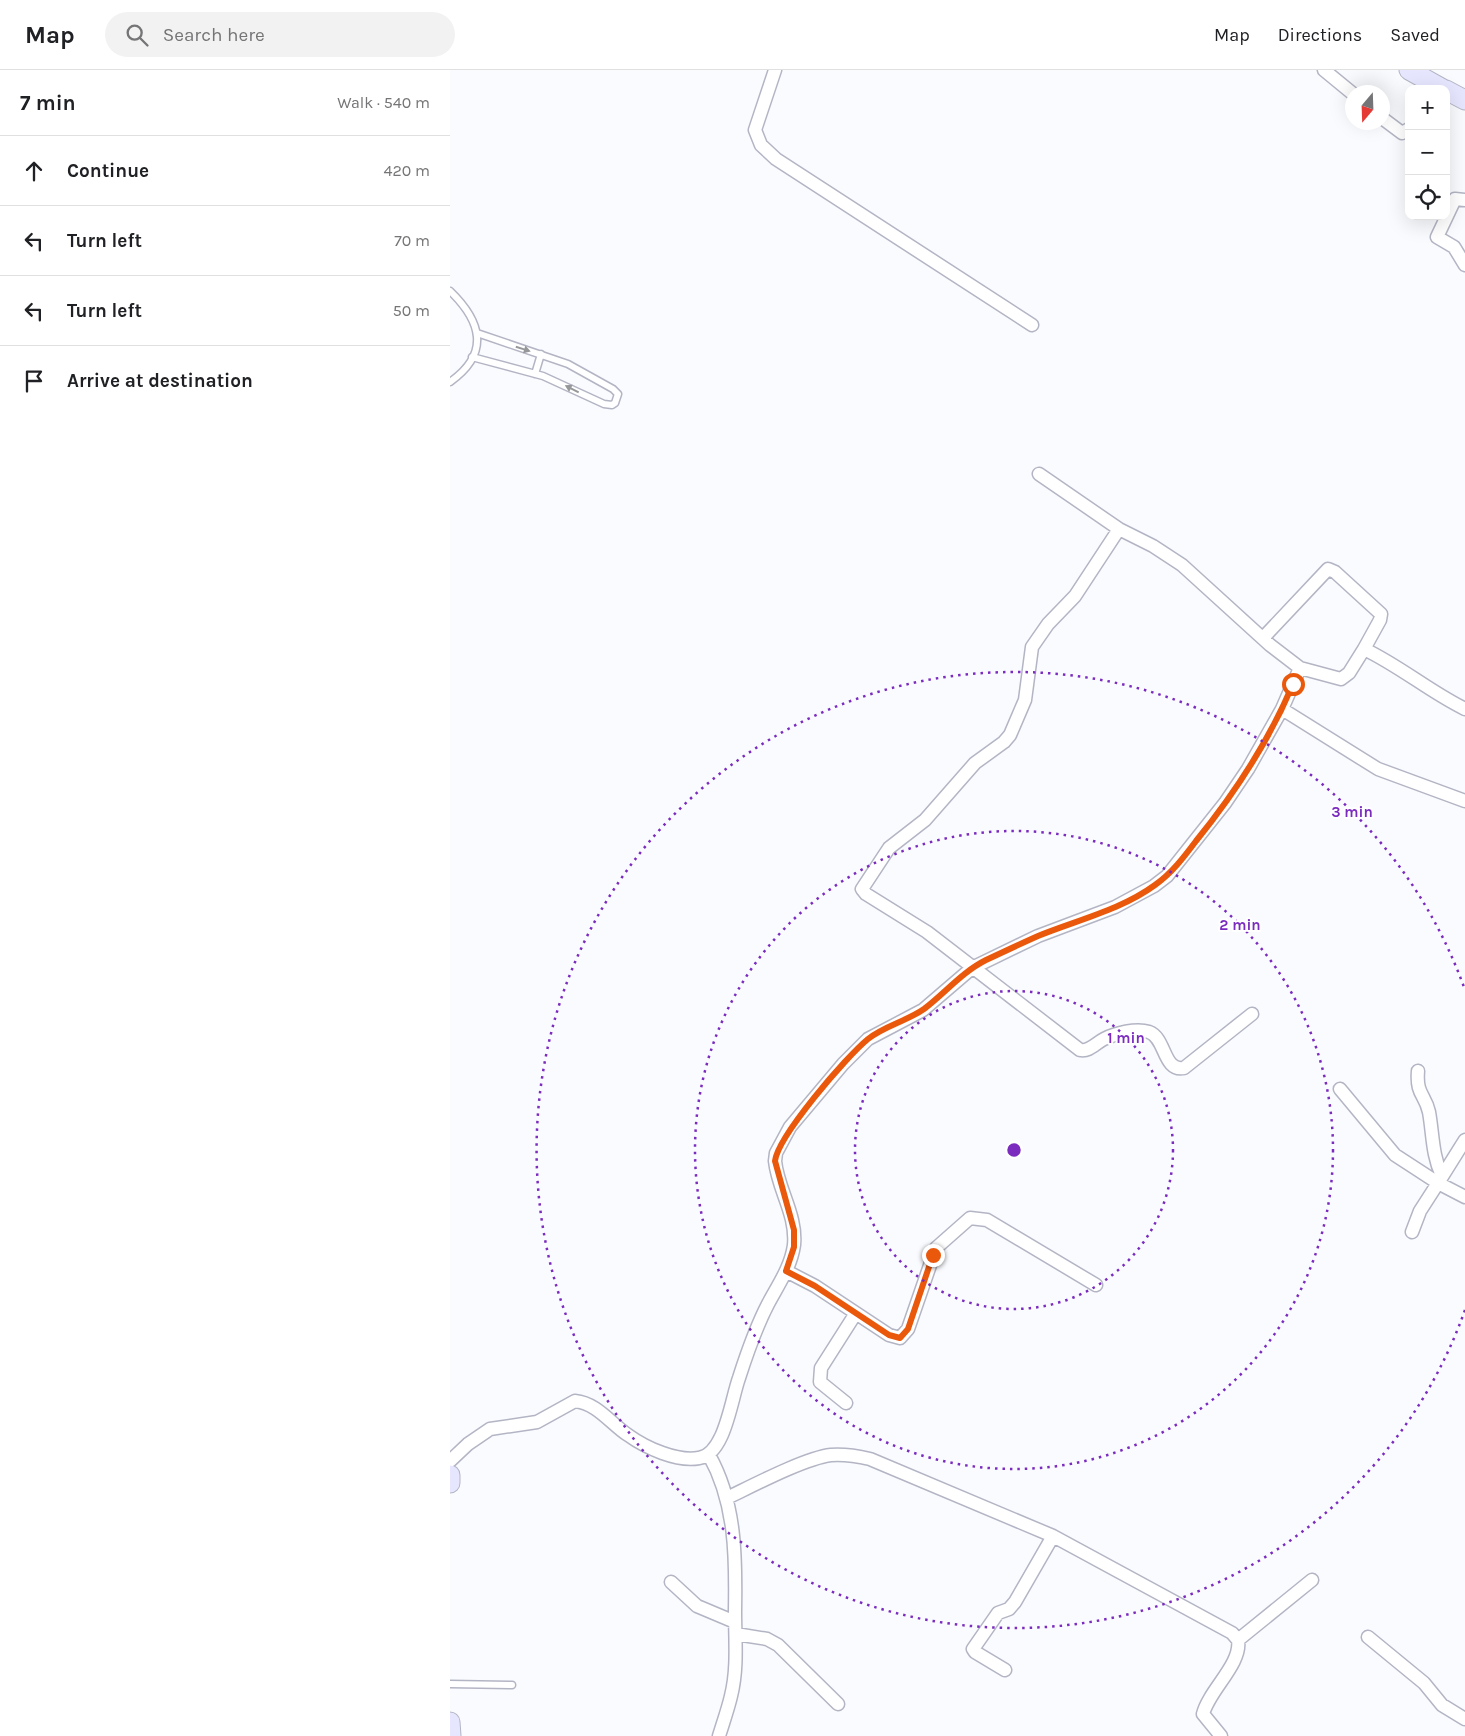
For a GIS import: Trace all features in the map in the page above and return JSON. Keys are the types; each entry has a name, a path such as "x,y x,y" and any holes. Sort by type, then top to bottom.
{"street":[{"path":"775,70 755,130 761,145 776,159 1032,325"},
{"path":"1324,70 1345,87"},
{"path":"1409,70 1434,85"},
{"path":"1450,93 1465,100"},
{"path":"1390,124 1402,133 1407,130"},
{"path":"1465,200 1456,199 1437,237 1454,247 1465,264"},
{"path":"1039,474 1119,529 1154,546 1182,565 1263,638 1300,668 1341,679 1349,673 1364,649 1380,620 1381,614 1335,572 1328,570 1263,638"},
{"path":"1119,529 1076,596 1048,624 1032,647 1025,700 1010,736 975,764 925,820 889,848 862,888 866,894 927,932 1074,1047 1084,1051 1121,1033 1148,1031 1157,1037 1170,1064 1179,1069 1188,1065 1252,1014"},
{"path":"1364,649 1383,658 1450,702 1465,709"},
{"path":"450,1461 468,1444 490,1429 537,1422 575,1401 595,1408 628,1435 644,1444 676,1457 699,1458 709,1455 722,1436 732,1398 750,1345 786,1271 794,1247 794,1230 775,1161 776,1153 784,1137 843,1064 868,1039 923,1010 972,968 1038,936 1115,907 1154,886 1167,876 1225,803 1248,769 1282,709 1300,668"},
{"path":"1282,709 1378,769 1465,802"},
{"path":"1418,1071 1418,1089 1427,1107 1432,1146 1440,1179"},
{"path":"1340,1089 1395,1155 1440,1179 1465,1197"},
{"path":"1412,1232 1420,1211 1465,1140"},
{"path":"786,1271 815,1286 894,1338 905,1334 936,1248 965,1221 976,1217 987,1220 1096,1285"},
{"path":"846,1403 820,1382 819,1376 821,1368 856,1313"},
{"path":"709,1455 717,1469 727,1498 735,1544 735,1628 732,1695 718,1736"},
{"path":"727,1498 808,1462 829,1455 851,1455 878,1462 1053,1536 1152,1588 1232,1633 1238,1640 1238,1650 1232,1665 1205,1704 1203,1714 1221,1736"},
{"path":"450,1475 450,1483"},
{"path":"1005,1670 973,1649 998,1613 1009,1609 1014,1602 1053,1536"},
{"path":"1238,1640 1312,1580"},
{"path":"671,1582 697,1606 735,1628 767,1639 778,1645 838,1704"},
{"path":"1368,1637 1424,1683 1442,1705 1465,1719"},
{"path":"450,1722 451,1736"}],"lane":[{"path":"450,291 470,312 475,322 477,333 472,356 450,382"},
{"path":"472,356 560,383 604,404 612,405 618,398 616,391 599,379 541,354 477,333"},
{"path":"535,374 541,354"},
{"path":"450,1684 512,1685"}],"route":[{"path":"933,1255 908,1329 900,1338 894,1338 815,1286 786,1271 794,1247 794,1230 789,1206 779,1182 775,1161 776,1153 790,1127 829,1083 843,1064 868,1039 923,1010 972,968 1038,936 1115,907 1154,886 1167,876 1207,827 1248,769 1282,709 1293,684"}]}
